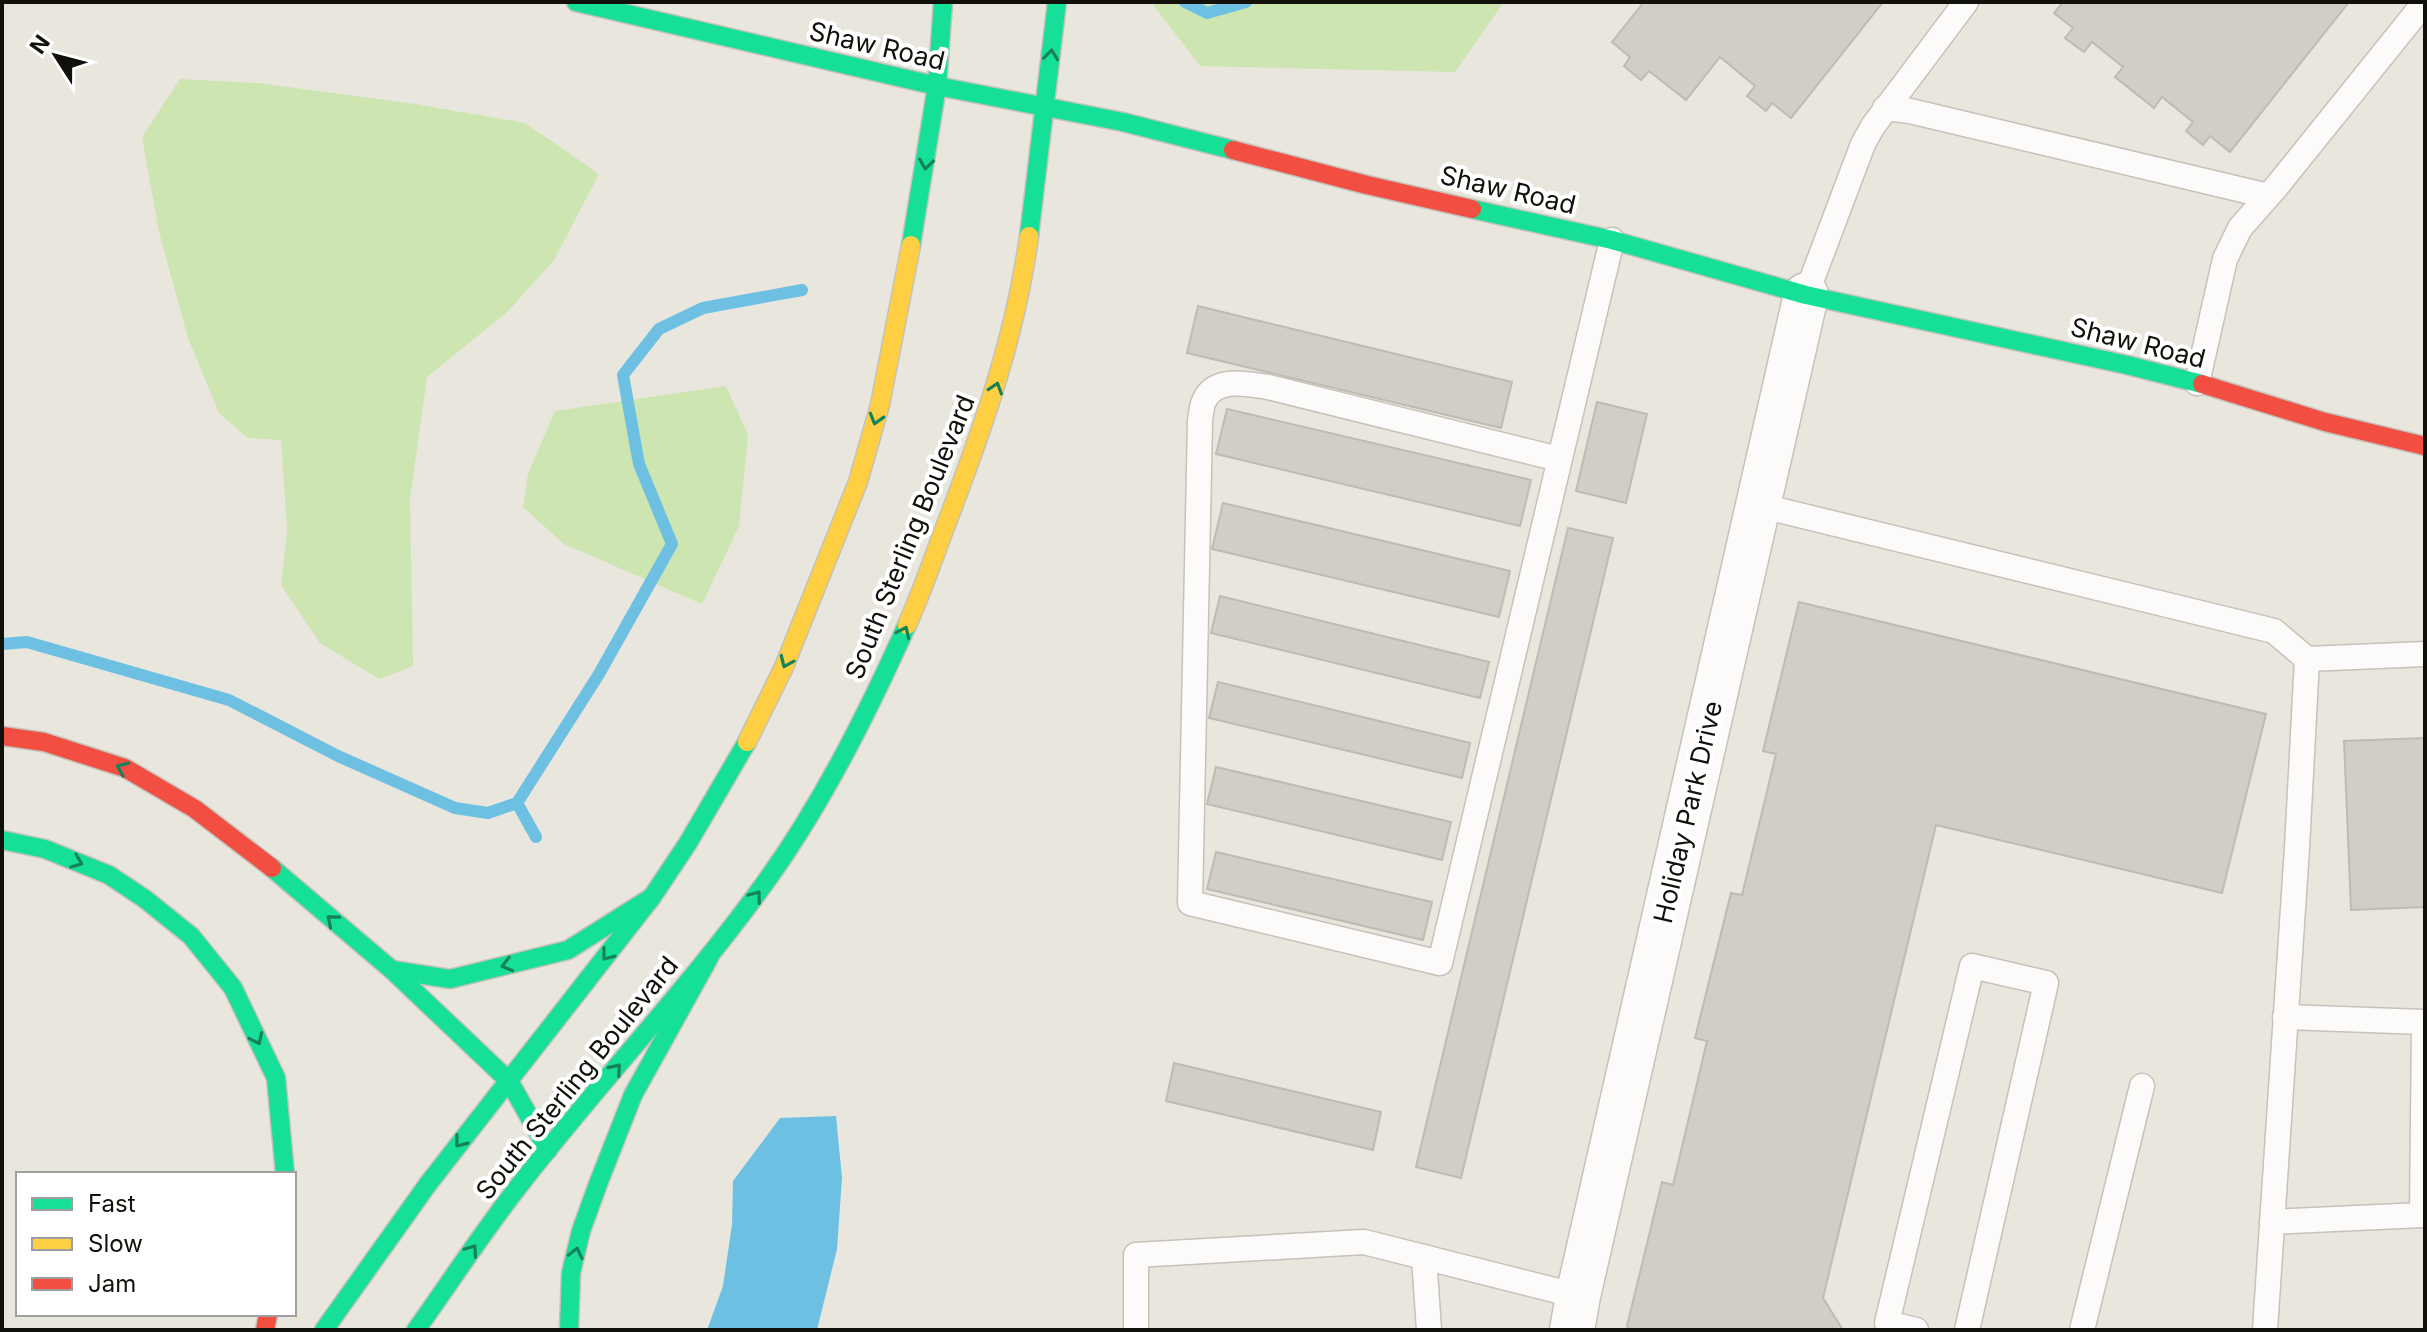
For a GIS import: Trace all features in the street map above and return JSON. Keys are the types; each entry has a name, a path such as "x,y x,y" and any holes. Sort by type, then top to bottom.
{"main road":[{"name":"Shaw Road","path":"576,2 608,5 937,86 1123,122 1367,185 1612,240 1806,295 2127,365 2325,422 2425,446"},
{"name":"South Sterling Boulevard","path":"324,1330 428,1184 652,897 743,751 784,667 858,482 880,405 916,225 937,86 943,2"},
{"name":"South Sterling Boulevard","path":"416,1330 515,1191 709,958 769,878 872,703 910,619 973,455 1004,362 1023,281 1057,2"},
{"path":"2,736 44,742 125,768 184,802 250,850 392,970 509,1081 548,1150"},
{"path":"2,840 45,849 109,875 191,936 233,988 276,1078 285,1172"},
{"path":"392,970 450,979 568,950 652,897"},
{"path":"569,1330 571,1273 581,1231 598,1184 633,1095 709,958"}],"street":[{"name":"Holiday Park Drive","path":"1575,1313 1806,295"}],"lane":[{"path":"1806,295 1863,144 1885,108 1966,2"},
{"path":"2197,383 2225,259 2240,228 2425,2"},
{"path":"1885,108 1910,111 2268,196"},
{"path":"1559,459 1268,387 1228,384 1212,390 1204,401 1200,421 1190,903 1440,963 1612,240"},
{"path":"1758,505 2274,631 2307,659 2425,654"},
{"path":"2265,1330 2307,659"},
{"path":"1916,1330 1887,1323 1972,966 2046,983 1967,1330"},
{"path":"2272,1222 2422,1215 2424,1022 2285,1017"},
{"path":"2082,1330 2142,1086"},
{"path":"1136,1330 1136,1255 1364,1242 1424,1257 1575,1313"},
{"path":"1424,1257 1429,1330"}],"green space":[{"path":"1151,2 1504,2 1455,72 1200,66"},
{"path":"180,79 258,83 415,104 525,123 599,174 554,260 507,312 427,377 410,499 413,666 379,679 320,643 281,585 287,530 281,440 248,438 219,413 188,338 159,232 142,137"},
{"path":"726,386 748,435 739,526 702,604 564,544 523,507 528,474 555,411"}],"water":[{"path":"836,1116 842,1178 837,1249 817,1330 707,1330 723,1286 732,1224 733,1181 780,1118"}],"building":[{"path":"1644,2 1883,2 1791,118 1772,103 1766,111 1747,96 1755,86 1720,57 1686,100 1649,71 1641,80 1624,66 1630,57 1612,42"},
{"path":"2063,2 2349,2 2230,152 2210,136 2203,145 2186,131 2193,122 2162,97 2154,108 2115,77 2123,67 2092,42 2084,52 2065,38 2073,28 2054,13"},
{"path":"1198,306 1512,382 1501,428 1187,353"},
{"path":"1597,402 1647,414 1626,503 1576,491"},
{"path":"1227,409 1531,480 1520,526 1216,454"},
{"path":"1223,503 1510,571 1499,617 1212,549"},
{"path":"1568,528 1613,538 1461,1178 1416,1167"},
{"path":"1220,596 1489,662 1480,698 1211,633"},
{"path":"1799,602 2266,714 2222,893 1936,825 1823,1298 1843,1330 1630,1330 1627,1326 1662,1182 1673,1185 1707,1041 1695,1038 1731,893 1742,895 1776,754 1763,751"},
{"path":"1218,682 1470,743 1462,778 1209,718"},
{"path":"2425,738 2425,907 2351,910 2344,741"},
{"path":"1216,767 1451,822 1442,860 1207,804"},
{"path":"1216,852 1432,902 1423,940 1207,889"},
{"path":"1174,1063 1381,1112 1373,1150 1166,1101"}],"waterway":[{"path":"1185,2 1207,13 1246,2"},
{"path":"2,644 27,642 229,700 338,756 455,808 488,813 517,803 599,674 672,544 639,464 623,375 659,329 703,308 802,290"},
{"path":"517,803 536,837"}],"traffic: fast":[{"path":"576,2 937,86 1123,122 1233,150"},
{"path":"911,245 937,86 943,2"},
{"path":"1029,236 1057,2"},
{"path":"1472,209 1612,240 1806,295 2202,384"},
{"path":"416,1330 515,1191 706,960 767,880 843,756 907,625"},
{"path":"324,1330 428,1184 652,897 688,843 747,742"},
{"path":"2,840 45,849 109,875 191,936 233,988 276,1078 285,1172"},
{"path":"272,868 392,970 509,1081 548,1150"},
{"path":"392,970 450,979 568,950 652,897"},
{"path":"569,1330 571,1273 581,1231 598,1184 633,1095 709,958"}],"traffic: slow":[{"path":"907,625 962,483 997,379 1016,308 1029,236"},
{"path":"747,742 784,667 858,482 880,405 911,245"}],"traffic: jam":[{"path":"1233,150 1472,209"},
{"path":"2202,384 2325,422 2425,446"},
{"path":"2,736 44,742 125,768 195,809 272,868"},
{"path":"265,1330 268,1316"}]}
